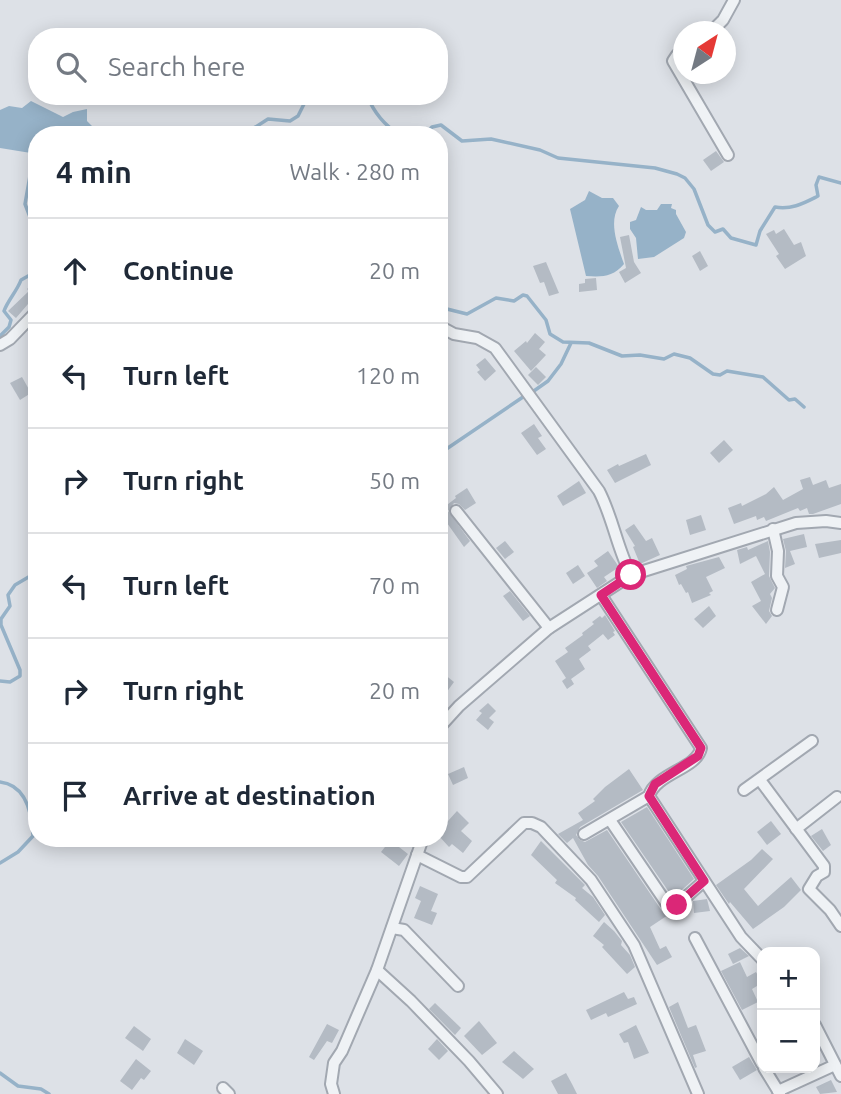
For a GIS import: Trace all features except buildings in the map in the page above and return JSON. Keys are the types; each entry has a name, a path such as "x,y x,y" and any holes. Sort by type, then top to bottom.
{"street":[{"path":"722,21 734,0"},
{"path":"686,84 728,155"},
{"path":"0,345 10,339 28,320"},
{"path":"448,331 486,342 495,348 515,373 599,491 631,575"},
{"path":"456,511 550,628"},
{"path":"448,718 550,628 631,575 796,523 841,523"},
{"path":"773,529 778,551 777,576 783,587 777,610"},
{"path":"584,834 649,796 655,784 698,756 701,748 601,595"},
{"path":"744,790 812,741"},
{"path":"760,780 824,866 824,872 817,876 809,889 830,910 841,926"},
{"path":"649,796 741,937 757,954"},
{"path":"796,829 837,797"},
{"path":"610,820 669,907 677,905 704,881"},
{"path":"417,855 461,877 467,877 524,823 541,827 591,880 634,945 698,1094"},
{"path":"334,1094 331,1084 334,1063 342,1051 377,970 420,847"},
{"path":"392,928 404,930 458,986"},
{"path":"695,937 757,1055"},
{"path":"377,970 420,1010 498,1094"},
{"path":"820,1035 841,1076"},
{"path":"767,1073 779,1093 835,1065"}],"water":[{"path":"28,103 39,105 63,117 87,109 87,121 92,126 28,126 28,153 0,148 0,110 9,106 22,108"},
{"path":"589,191 602,198 613,198 619,206 614,227 624,264 616,272 607,275 586,276 570,209 585,200"},
{"path":"661,204 672,204 671,208 676,210 686,232 684,238 654,257 638,259 636,238 630,229 630,222 636,220 641,207 657,210"}],"waterway":[{"path":"257,126 268,119 290,121 298,116 304,105"},
{"path":"372,105 388,126"},
{"path":"436,126 442,126"},
{"path":"448,130 462,141 491,139 540,150 558,158 655,168 677,174 685,178 694,189 708,225 715,232 723,229 731,238 756,245 760,231 775,207 792,207 818,196 816,185 819,177 841,183"},
{"path":"28,187 25,204 28,212"},
{"path":"0,336 9,327 11,320 4,311 21,280 28,276"},
{"path":"448,309 467,314 496,298 514,301 523,295 527,296 546,320 550,334 563,342 589,343 622,356 640,355 664,359 674,354 690,358 713,374 720,375 727,371 763,377 789,400 795,399 804,407"},
{"path":"531,393 548,381 561,364 571,343"},
{"path":"448,448 523,397"},
{"path":"0,681 10,682 20,676 1,619 10,606 8,595 15,585 28,577"},
{"path":"0,782 16,788 28,807"},
{"path":"0,863 18,852 28,841"},
{"path":"0,1073 18,1086 41,1089 49,1094"}],"route":[{"path":"631,575 601,595 701,748 698,756 655,784 649,796 704,881 677,905"}]}
